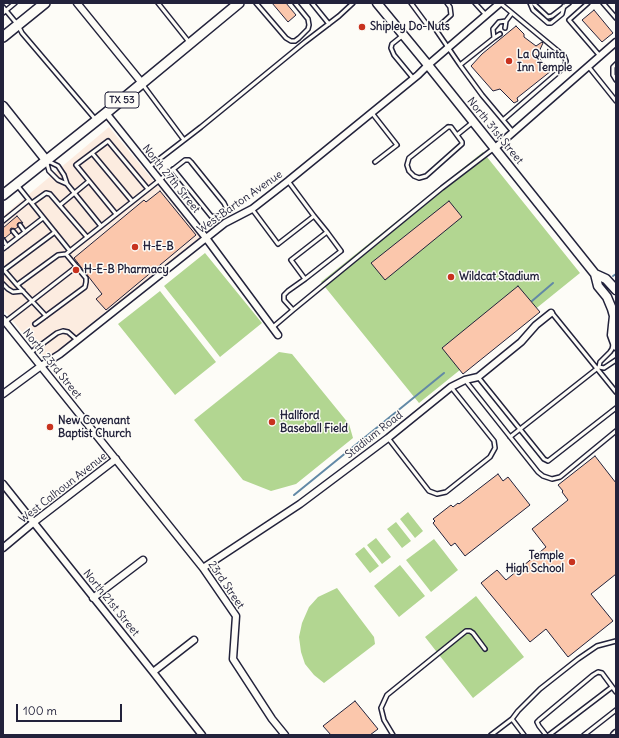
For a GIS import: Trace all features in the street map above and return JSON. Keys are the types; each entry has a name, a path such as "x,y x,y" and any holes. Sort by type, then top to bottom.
{"main road":[{"path":"3,37 45,3"},
{"name":"TX 53","path":"3,195 106,113 238,3"}],"street":[{"path":"77,3 142,83"},
{"name":"North 31st Street","path":"377,3 595,274 598,286 607,297 612,309 615,322 612,335 615,344"},
{"name":"West Barton Avenue","path":"3,394 60,354 225,223 252,209 288,181 414,79 428,65 500,3"},
{"path":"495,148 616,42"},
{"path":"3,106 46,160"},
{"name":"North 27th Street","path":"106,113 206,238 278,335"},
{"name":"North 31st Street","path":"595,274 606,279 616,290"},
{"name":"Stadium Road","path":"203,568 300,504 388,438 452,387 465,380 478,376 521,342 536,325 551,313"},
{"name":"North 23rd Street","path":"4,320 116,459"},
{"name":"West Calhoun Avenue","path":"3,548 34,522 116,459"},
{"name":"23rd Street","path":"116,459 203,568 236,616 233,659 272,719 285,735"},
{"name":"North 21st Street","path":"3,484 202,735"},
{"path":"93,598 143,560"},
{"path":"153,672 194,640"}],"lane":[{"path":"4,12 15,3"},
{"path":"158,3 191,43"},
{"path":"256,3 286,38 291,41 295,41 299,38 308,30 309,25 308,19 295,3"},
{"path":"312,3 328,24"},
{"path":"149,167 298,47 339,16 353,3"},
{"path":"411,3 428,26 438,27 451,15 450,8 446,3"},
{"path":"475,3 486,15"},
{"path":"500,3 564,56 566,61 566,65 562,69 503,120"},
{"path":"532,3 548,17 552,16 569,3"},
{"path":"532,3 533,10 548,23 551,23 562,14 564,6"},
{"path":"588,3 569,20 600,56"},
{"path":"603,3 616,18"},
{"path":"3,7 4,12 18,25 22,33 96,120"},
{"path":"505,28 506,21 512,13"},
{"path":"494,38 493,29 499,22 506,21"},
{"path":"434,26 482,95 513,132"},
{"path":"460,65 500,34"},
{"path":"403,35 392,44 391,48 394,55 414,79"},
{"path":"616,64 613,67 613,75 616,80"},
{"path":"588,66 616,101"},
{"path":"142,83 184,140"},
{"path":"372,113 397,145 375,162"},
{"path":"457,135 474,122"},
{"path":"448,126 457,135 462,144 426,176 419,178 414,176 409,171 407,165 409,158 448,126"},
{"path":"116,214 76,166 92,153 108,141 148,189"},
{"path":"273,327 442,188 495,148"},
{"path":"92,153 132,201"},
{"path":"46,160 49,171 58,180 67,184"},
{"path":"46,160 58,166 64,175 67,184 101,226"},
{"path":"17,285 58,255 66,254 132,201 148,189 173,169 185,160 189,160 224,203 226,211 219,216 211,216 173,169"},
{"path":"60,205 89,181"},
{"path":"288,181 341,251 284,295 284,300 293,310"},
{"path":"16,184 70,251"},
{"path":"32,203 46,192 50,194 87,237"},
{"path":"8,224 4,220 29,200"},
{"path":"252,209 278,244 314,216"},
{"path":"11,214 14,219"},
{"path":"3,249 43,218"},
{"path":"20,225 25,232"},
{"path":"13,231 18,237"},
{"path":"46,316 3,269 55,232"},
{"path":"305,279 290,260 327,232"},
{"path":"3,240 7,246"},
{"path":"35,324 85,286 86,278 66,254"},
{"path":"4,320 33,301 76,267"},
{"path":"3,284 13,292 23,291"},
{"path":"551,313 615,388 616,392"},
{"path":"30,353 63,331 68,332 77,340"},
{"path":"510,437 598,368 600,362 610,352 615,344"},
{"path":"598,368 604,368 616,360"},
{"path":"478,376 520,430 544,459 548,461 616,408"},
{"path":"465,380 538,472 543,476 552,479 560,477 616,432"},
{"path":"388,438 429,491 437,494 446,492 485,462 496,448 494,441 452,387"},
{"path":"393,735 384,720 381,708 387,695 466,631 473,633 485,649"},
{"path":"491,735 512,719 540,689 578,659 597,646 616,641"},
{"path":"612,686 547,735 539,726 537,722 539,720 598,672 602,673 612,686 616,692"},
{"path":"584,735 616,710"},
{"path":"512,719 524,735"}],"shaded area":[{"path":"109,127 200,237 124,300 111,307 46,361 3,309 3,216"}],"green space":[{"name":"Wildcat Stadium","path":"483,152 580,273 419,403 321,282"},
{"path":"205,253 262,323 220,357 164,286"},
{"path":"160,291 216,362 175,395 118,324"},
{"name":"Hallford Baseball Field","path":"279,352 292,354 349,424 353,438 296,484 271,491 243,480 194,420"},
{"path":"408,512 423,531 415,538 400,519"},
{"path":"396,522 411,541 402,548 387,529"},
{"path":"376,538 391,557 382,564 367,545"},
{"path":"434,539 458,570 431,592 406,560"},
{"path":"364,547 379,566 370,573 355,554"},
{"path":"400,565 425,596 399,617 374,586"},
{"path":"337,588 374,637 375,644 324,683 314,675 305,664 301,652 299,637 302,623 309,607 318,597"},
{"path":"476,596 524,657 473,698 425,637"}],"building":[{"path":"272,3 286,3 296,15 288,22"},
{"path":"594,10 613,33 602,42 582,20"},
{"name":"La Quinta Inn Temple","path":"516,26 524,34 524,37 536,46 542,42 543,43 537,56 551,71 517,98 518,101 514,103 500,89 493,91 471,66 482,54"},
{"name":"H-E-B","path":"160,191 196,235 106,310 96,299 102,294 74,258 144,200 146,202"},
{"path":"449,201 462,217 385,280 371,263"},
{"path":"17,216 23,223 18,223 18,227 15,229 11,228 11,233 5,238 3,237 3,228"},
{"path":"518,286 540,312 463,374 442,348"},
{"path":"595,456 616,483 616,574 591,594 613,621 568,657 546,629 530,642 481,583 497,570 506,580 546,547 532,529 568,500 558,485"},
{"path":"498,474 503,481 508,477 530,505 465,556 455,543 451,546 433,523 435,521 433,519 451,505 453,507 458,503 459,504"},
{"path":"355,701 378,729 370,735 331,735 323,726"}],"waterway":[{"path":"532,301 553,283"},
{"path":"294,495 444,373"}],"place":[{"name":"Shipley Do-Nuts","path":"362,27"},
{"name":"La Quinta Inn Temple","path":"509,61"},
{"name":"H-E-B","path":"135,247"},
{"name":"H-E-B Pharmacy","path":"76,270"},
{"name":"Wildcat Stadium","path":"451,277"},
{"name":"Hallford Baseball Field","path":"272,422"},
{"name":"New Covenant Baptist Church","path":"50,427"},
{"name":"Temple High School","path":"572,562"}]}
